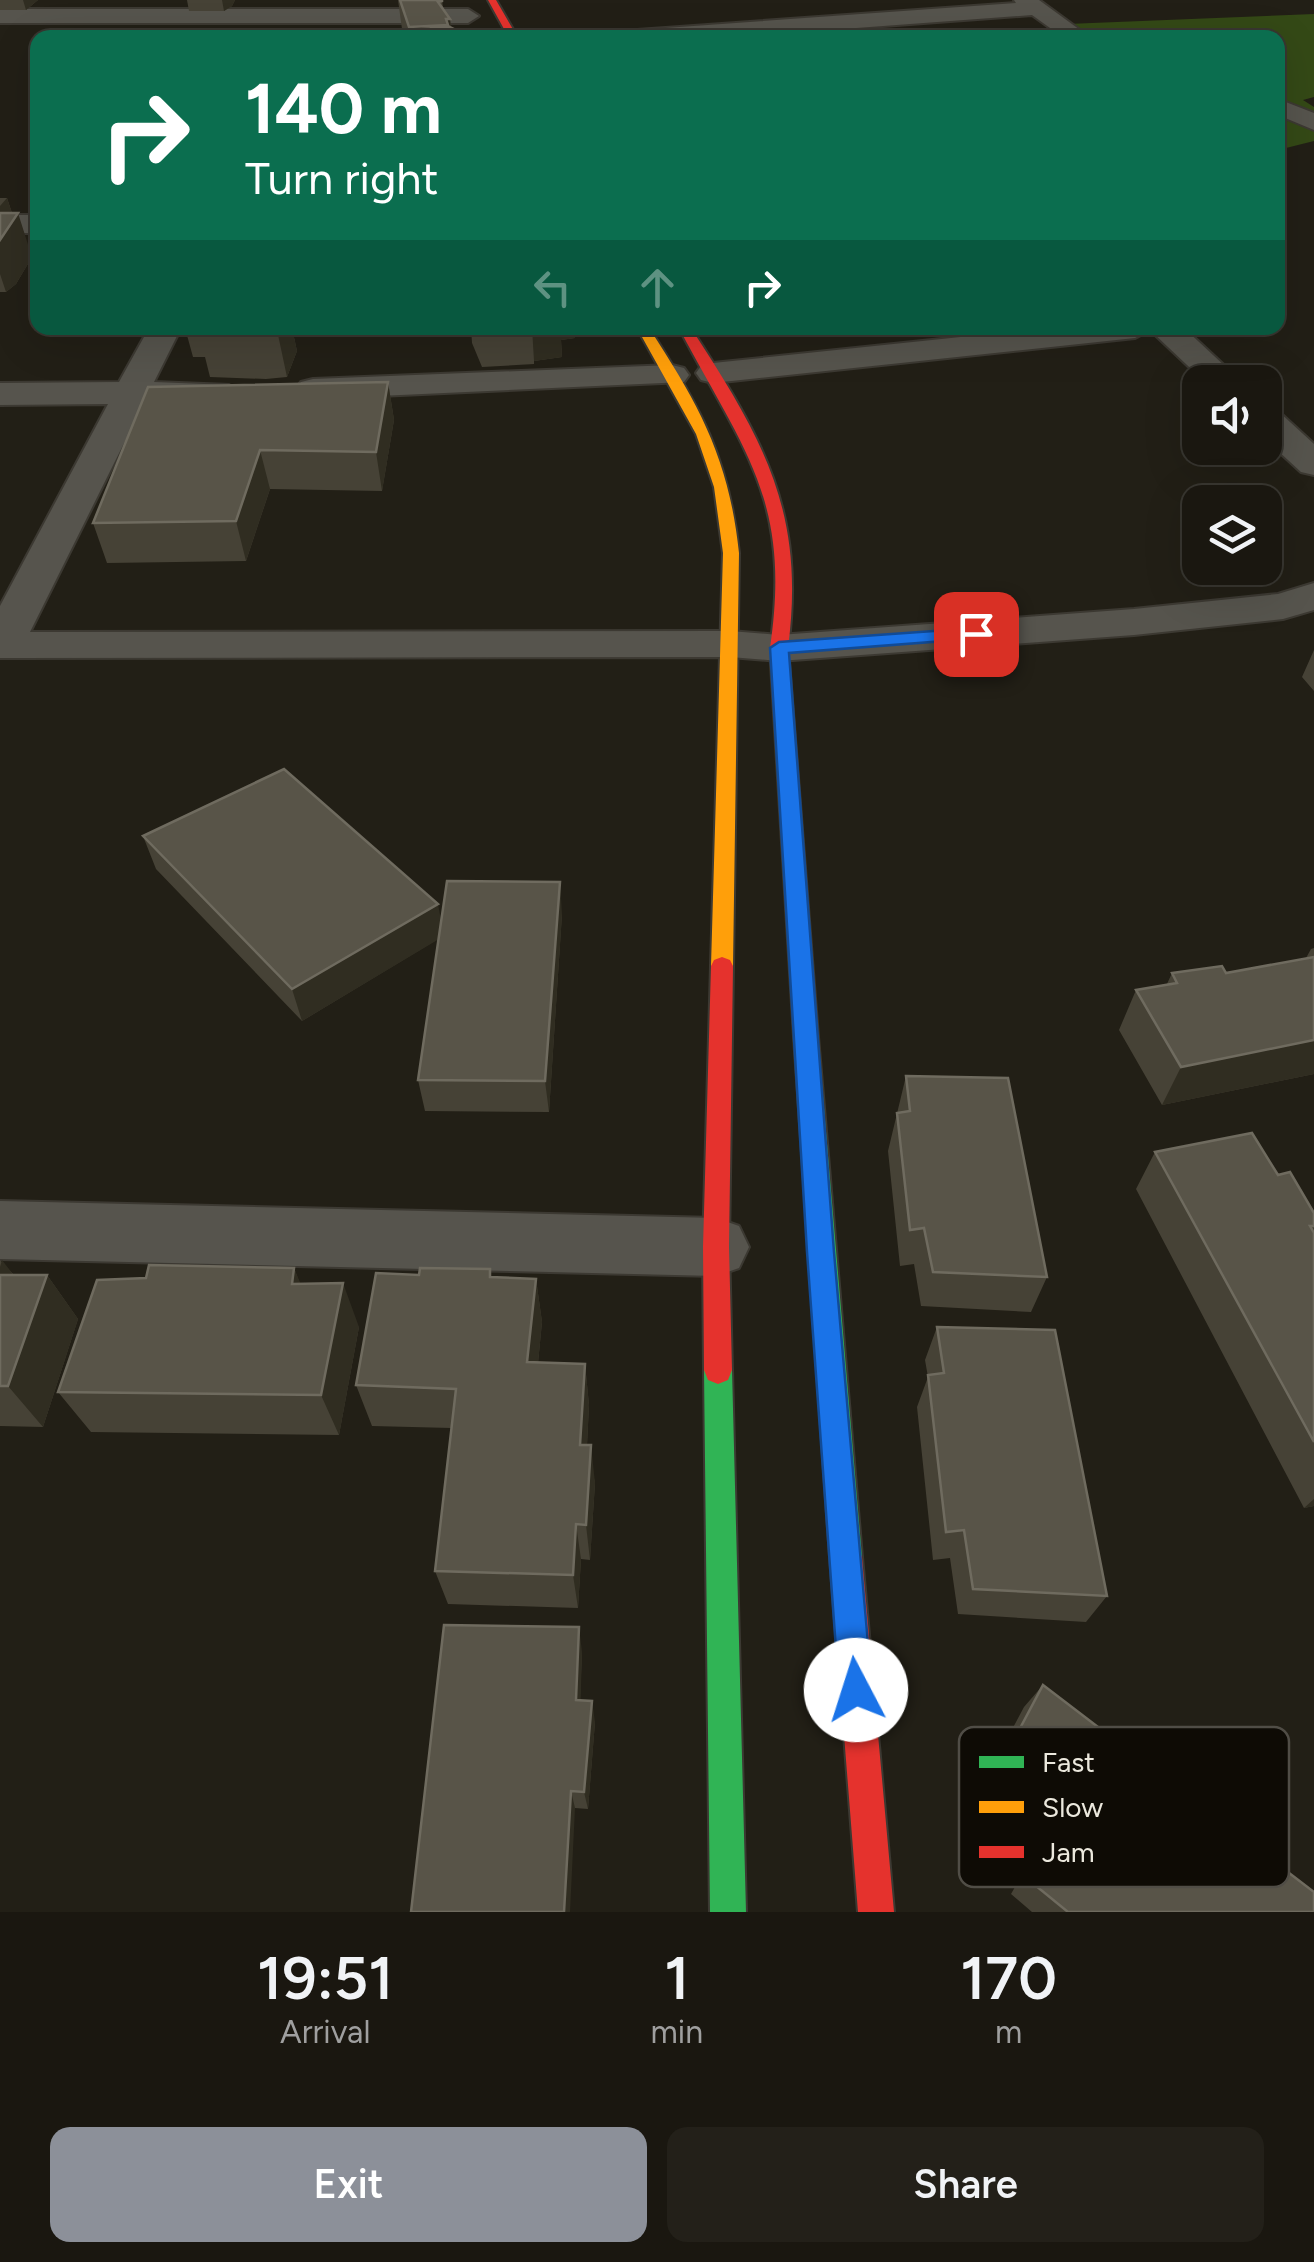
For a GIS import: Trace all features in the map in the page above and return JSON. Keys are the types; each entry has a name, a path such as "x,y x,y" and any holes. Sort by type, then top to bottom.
{"street":[{"path":"492,0 509,30"},
{"path":"749,0 760,29"},
{"path":"745,30 1030,4 1068,30"},
{"path":"336,30 348,8"},
{"path":"0,16 464,8 477,30"},
{"path":"1285,109 1314,122"},
{"path":"0,224 30,224"},
{"path":"162,335 1,645 730,644 779,648 1134,622 1283,606 1314,596"},
{"path":"647,335 720,471 732,553 716,1247 728,1912"},
{"path":"689,335 764,474 786,572 779,648 820,1252 876,1912"},
{"path":"713,373 1069,335"},
{"path":"1173,335 1206,365"},
{"path":"285,390 672,375"},
{"path":"0,394 246,391"},
{"path":"1282,435 1314,464"},
{"path":"0,1230 716,1247"}],"green space":[{"path":"1314,14 1314,97 1303,100 1314,107 1314,141 1285,148 1285,30 1070,30 1067,24"}],"building":[{"path":"400,0 442,0 438,2 450,19 446,19 448,25 409,27"},
{"path":"450,27 456,30 410,30"},
{"path":"0,213 18,213 0,240"},
{"path":"388,382 376,452 260,450 236,521 93,523 148,387"},
{"path":"284,769 438,904 292,989 143,836"},
{"path":"447,881 560,882 545,1081 418,1080"},
{"path":"1314,957 1314,1040 1181,1067 1136,990 1177,983 1172,973 1222,966 1226,973"},
{"path":"906,1076 1008,1078 1047,1277 933,1272 924,1228 910,1230 897,1113 910,1111"},
{"path":"1252,1133 1278,1175 1290,1172 1314,1213 1314,1226 1310,1226 1314,1233 1314,1442 1155,1152"},
{"path":"149,1265 294,1268 292,1284 343,1283 321,1395 58,1392 97,1280 146,1278"},
{"path":"420,1268 490,1269 490,1277 536,1279 527,1362 585,1364 580,1445 591,1445 586,1525 576,1524 573,1575 435,1571 456,1389 356,1385 376,1273 419,1275"},
{"path":"0,1275 47,1275 8,1386 0,1386"},
{"path":"937,1327 1055,1330 1107,1596 973,1589 964,1530 946,1532 928,1375 944,1373"},
{"path":"444,1625 579,1627 576,1700 592,1701 584,1792 571,1791 564,1912 411,1912"},
{"path":"1043,1685 1098,1727 1021,1727"},
{"path":"1289,1873 1314,1892 1314,1912 1068,1912 1037,1887 1289,1887"}],"traffic: fast":[{"path":"806,1037 846,1557"},
{"path":"718,1370 728,1912"}],"traffic: slow":[{"path":"647,335 704,434 722,487 727,518 731,553 722,966"}],"traffic: jam":[{"path":"492,0 509,30"},
{"path":"689,335 753,447 766,478 783,544 786,596 779,648 806,1037"},
{"path":"718,1370 716,1247 722,966"},
{"path":"846,1557 876,1912"}],"route":[{"path":"856,1690 820,1252 779,648 976,634"}]}
